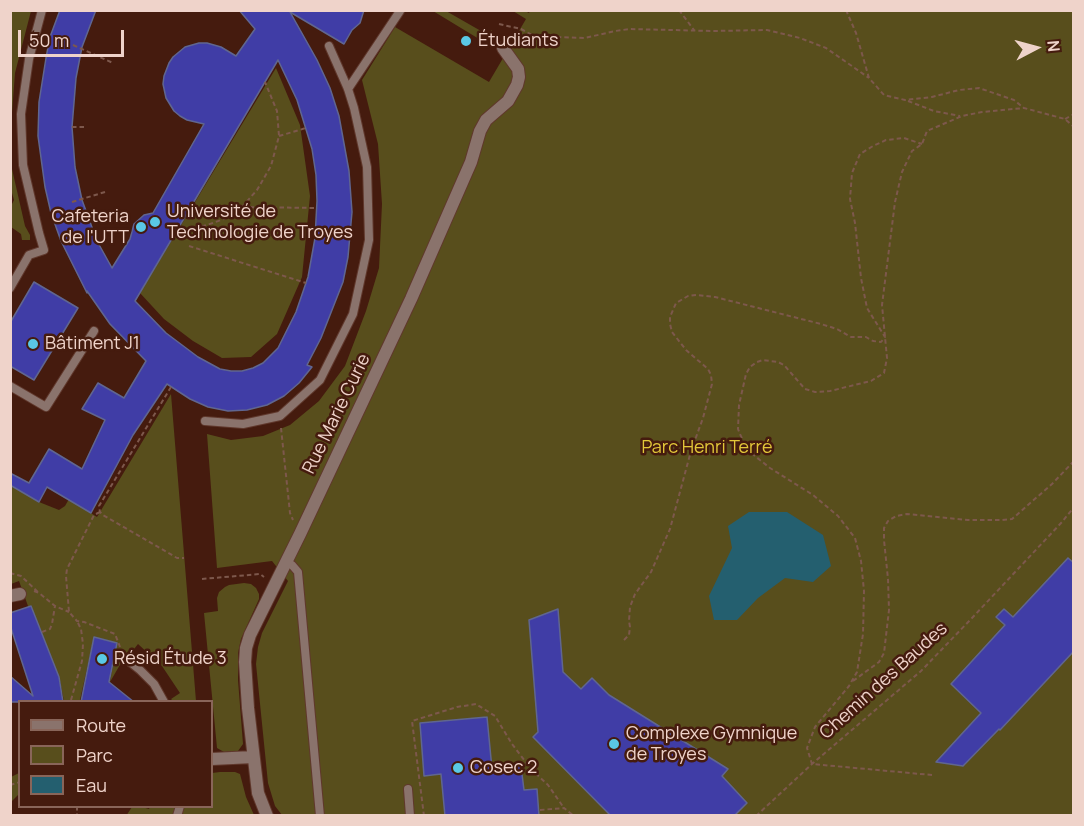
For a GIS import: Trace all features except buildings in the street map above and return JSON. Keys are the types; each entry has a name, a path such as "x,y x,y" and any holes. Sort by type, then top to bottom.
{"street":[{"name":"Rue Marie Curie","path":"267,816 258,793 253,757 245,662 246,648 256,621 380,366 441,234 471,162 480,131 486,120 508,101 517,85 518,69 503,48"},
{"path":"213,759 253,757"}],"lane":[{"path":"10,288 29,255 44,250 23,165 21,114 29,59 42,10"},
{"path":"348,89 400,11"},
{"path":"206,421 243,424 280,416 320,380 353,314 369,240 367,166 348,89 329,46"},
{"path":"10,386 46,407 94,331"},
{"path":"286,561 298,572 320,816"},
{"path":"124,658 154,684 163,700"},
{"path":"408,789 410,816"}],"path":[{"path":"679,10 694,30"},
{"path":"846,10 856,33 869,78"},
{"path":"499,24 520,29 532,35 585,38 630,29 767,30 800,38 826,48 869,78 884,95 934,111 962,116"},
{"path":"72,45 114,63"},
{"path":"187,230 224,219 242,207 257,190 272,166 279,136 277,111 265,82"},
{"path":"905,100 979,88 1014,100 1024,108"},
{"path":"932,774 812,764 807,748 815,727 857,672 863,634 864,591 861,561 855,538 838,516 826,505 750,452 740,434 739,405 746,374 757,362 763,360 784,365 805,388 815,392 830,391 871,381 884,373 887,358 882,305 895,202 903,172 912,151 922,144 927,131 962,116 1024,108 1065,119 1074,127"},
{"path":"1065,119 1074,114"},
{"path":"72,127 85,127"},
{"path":"279,136 306,128"},
{"path":"885,337 867,308 861,278 855,223 849,200 852,172 860,154 886,140 904,138 922,144"},
{"path":"72,202 105,192"},
{"path":"242,207 317,208"},
{"path":"189,246 306,283"},
{"path":"624,640 630,627 630,607 635,594 651,572 669,529 712,384 708,369 686,350 672,332 670,317 676,303 688,296 705,296 821,324 851,337 866,337 881,342 885,337"},
{"path":"171,387 99,506 100,512 177,558 184,558"},
{"path":"280,416 290,513 294,523"},
{"path":"851,682 879,662 884,652 889,610 884,528 888,521 896,516 907,514 968,520 1012,519 1074,461"},
{"name":"Chemin des Baudes","path":"756,816 812,764 921,671 1074,507"},
{"path":"69,612 67,569 94,515 100,512"},
{"path":"202,579 260,574 275,583"},
{"path":"15,595 39,592 55,606 69,612 77,621 81,629 83,644 82,661 71,700"},
{"path":"42,632 50,629 55,606"},
{"path":"77,621 115,634 124,658"},
{"path":"424,816 412,721 457,707 476,704 495,716 531,769 548,785 564,808 574,816"},
{"path":"540,810 564,808"}],"green space":[{"name":"Parc Henri Terré","path":"530,10 1073,11 1073,815 282,815 275,806 268,783 256,664 262,633 288,581 272,561 217,568 207,434 231,440 263,436 290,425 319,401 345,366 366,311 379,268 382,204 378,144 362,80 395,27 489,82 526,19 513,11 529,13"},
{"path":"10,11 31,11 15,73 11,126 12,169 30,240 22,240 21,234 11,227 11,206 14,200 10,186"},
{"path":"433,11 446,11 488,35 492,30 492,36 487,45 482,47 484,42"},
{"path":"276,68 300,125 310,196 302,277 277,334 251,357 222,358 193,341 164,319 140,293"},
{"path":"171,394 196,700 172,700 180,693 162,666 138,644 131,653 128,651 110,682 117,643 94,637 80,700 64,700 59,677 31,606 28,606 19,581 11,584 10,485 39,502 59,510 69,499 97,517"},
{"path":"251,584 256,588 259,599 241,639 238,653 243,744 238,751 224,752 217,748 204,613 218,611 219,592 229,585"},
{"path":"213,773 240,774 254,815 126,816 131,808 213,808"},
{"path":"18,774 18,795 11,802 11,777"}],"water":[{"path":"749,512 787,512 823,535 831,566 813,582 785,578 758,598 737,620 714,620 709,596 732,548 728,526"}],"place":[{"name":"Étudiants","path":"466,41"},
{"name":"Université de Technologie de Troyes","path":"155,222"},
{"name":"Cafeteria de l'UTT","path":"141,227"},
{"name":"Bâtiment J1","path":"33,344"},
{"name":"Résid Étude 3","path":"102,659"},
{"name":"Complexe Gymnique de Troyes","path":"614,744"},
{"name":"Cosec 2","path":"458,768"}]}
